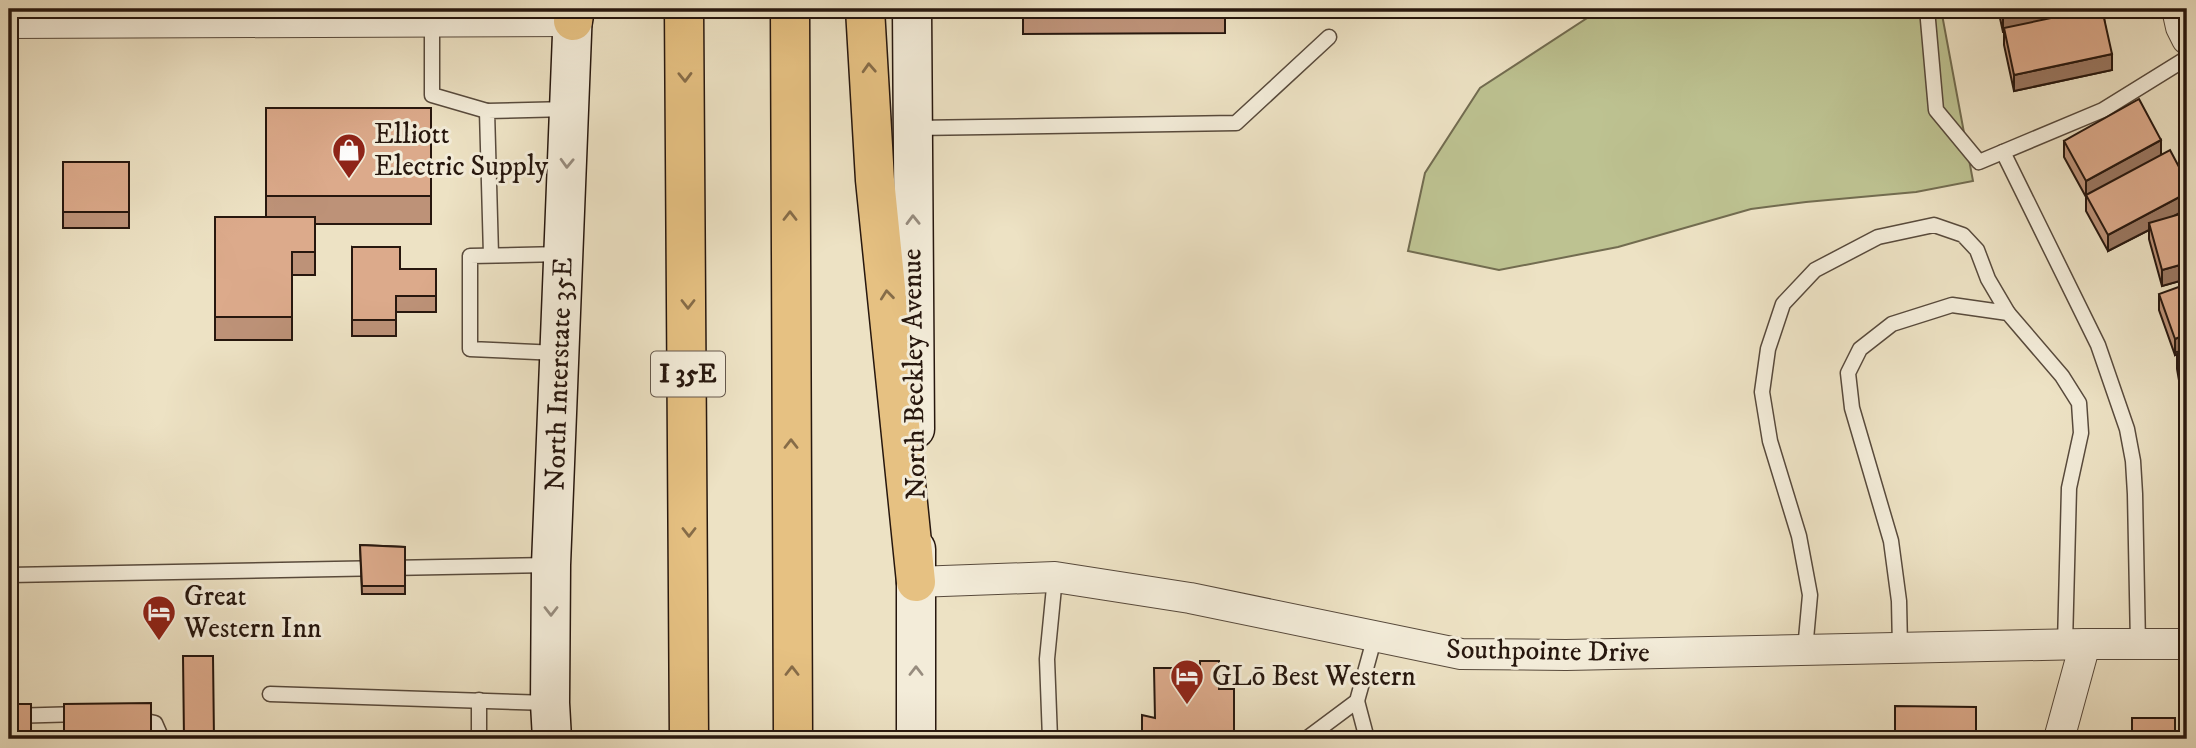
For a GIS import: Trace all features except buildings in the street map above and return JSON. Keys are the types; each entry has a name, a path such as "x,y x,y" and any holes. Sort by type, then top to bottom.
{"highway":[{"name":"I 35E","path":"684,9 689,739"},
{"path":"789,9 793,739"},
{"path":"865,9 875,180 916,582"}],"main road":[{"name":"North Beckley Avenue","path":"912,9 916,739"},
{"name":"North Interstate 35E","path":"551,721 551,565 574,13"}],"street":[{"path":"2177,9 2187,39"},
{"path":"9,23 432,22 574,13"},
{"name":"Southpointe Drive","path":"916,582 1055,577 1189,598 1461,654 1566,655 2187,643"},
{"path":"2059,739 2075,644"}],"lane":[{"path":"1927,9 1936,110 1979,162 2103,110 2187,58"},
{"path":"432,22 432,95 487,111 570,109"},
{"path":"912,128 1236,123 1329,37"},
{"path":"487,111 491,255"},
{"path":"2003,152 2098,345 2127,429 2135,483 2138,644"},
{"path":"1805,650 1810,595 1799,536 1770,441 1762,392 1768,349 1783,304 1815,270 1878,237 1934,225 1963,235 1978,250 1988,279 2008,313 2062,376 2079,403 2081,433 2068,488 2075,644"},
{"path":"559,353 470,349 470,256 564,254"},
{"path":"1900,648 1899,601 1891,541 1852,408 1848,373 1860,349 1892,324 1952,305 2008,313"},
{"path":"9,575 551,565"},
{"path":"1050,739 1047,659 1055,577"},
{"path":"1367,739 1357,701 1375,636"},
{"path":"270,694 479,700 551,721"},
{"path":"479,700 479,739"},
{"path":"1306,739 1357,701"},
{"path":"9,716 97,714"},
{"path":"121,716 155,723 162,739"}],"green space":[{"path":"1601,9 1941,9 1973,181 1916,192 1751,209 1618,247 1499,270 1408,251 1425,173 1480,88"}],"place":[{"name":"Elliott Electric Supply","path":"349,180"},
{"name":"Great Western Inn","path":"159,642"},
{"name":"GLō Best Western","path":"1187,706"}]}
